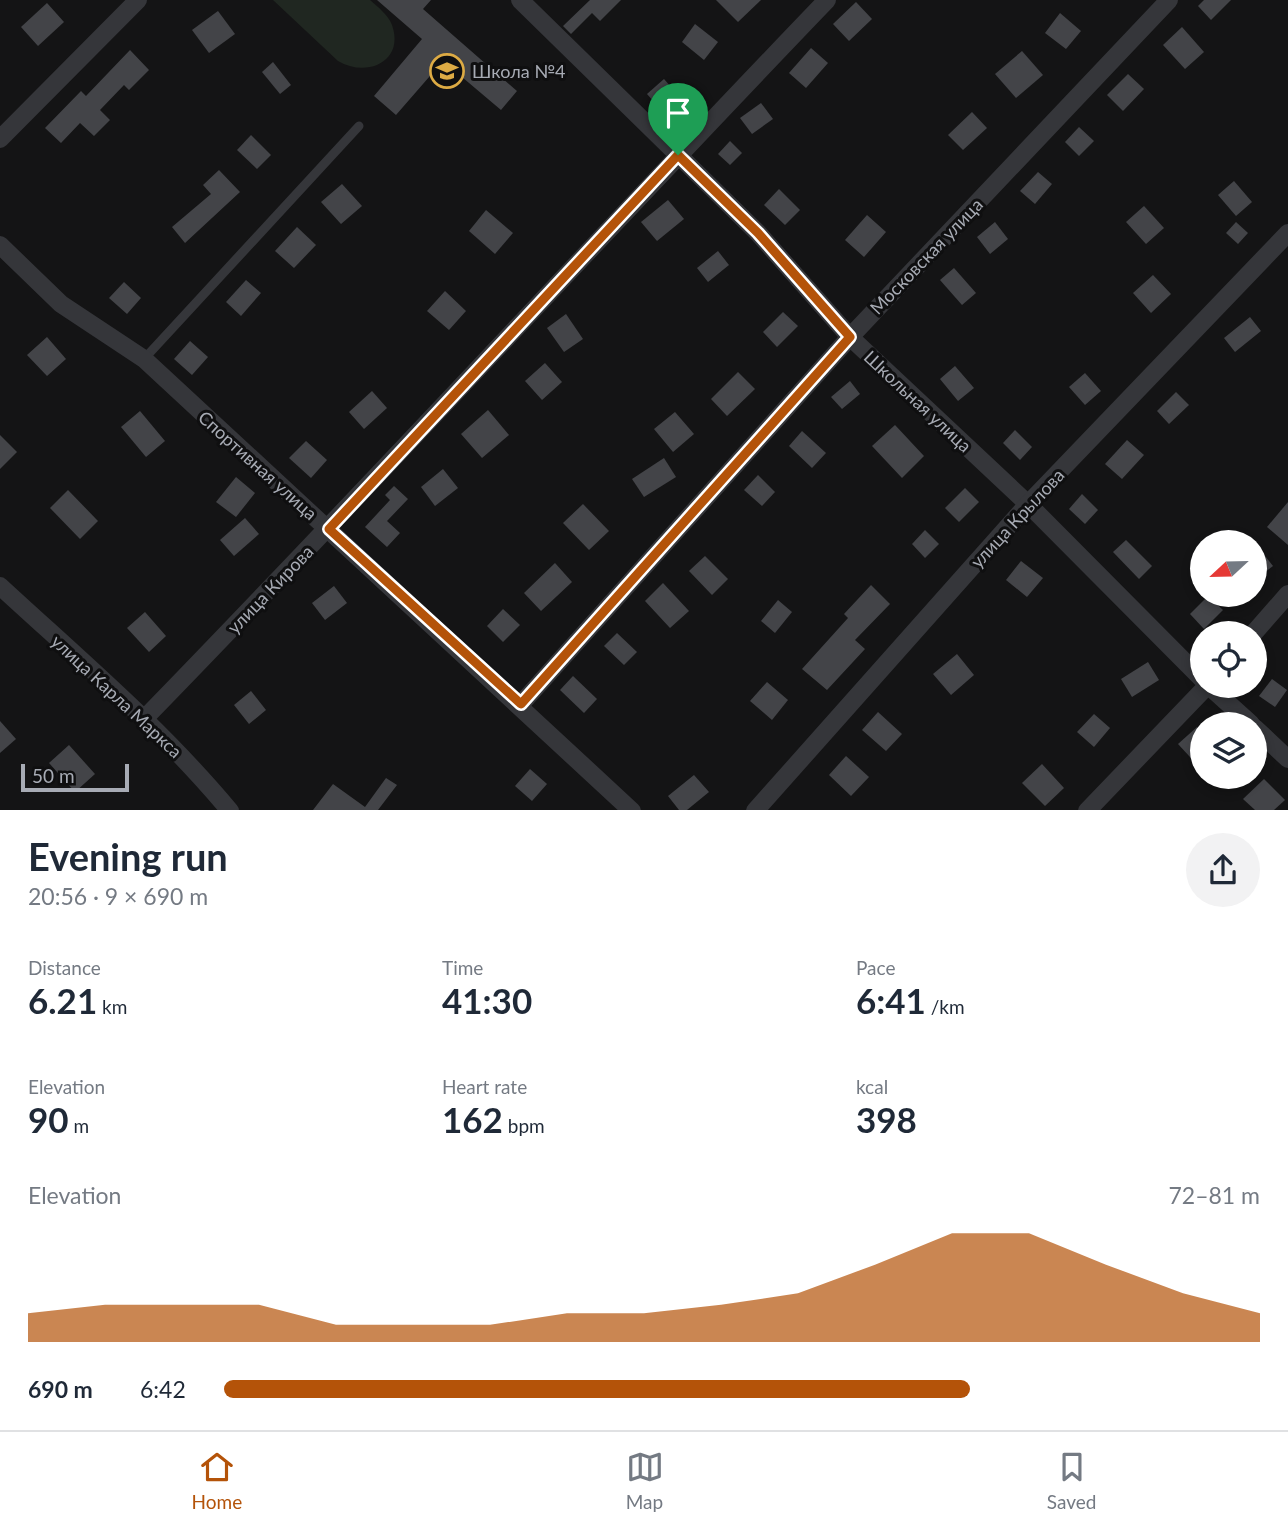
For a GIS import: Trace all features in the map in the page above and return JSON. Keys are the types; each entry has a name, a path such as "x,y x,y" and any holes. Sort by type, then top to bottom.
{"street":[{"path":"0,139 138,0"},
{"name":"Школьная улица","path":"520,0 758,233 850,337 1028,504 1190,667"},
{"name":"улица Кирова","path":"144,719 329,529 678,155 827,0"},
{"name":"Московская улица","path":"521,704 850,337 1169,0"},
{"name":"улица Крылова","path":"755,810 1028,504 1288,233"},
{"name":"Спортивная улица","path":"0,245 61,304 145,359 521,704 632,810"},
{"name":"улица Карла Маркса","path":"0,586 144,719 201,776 230,810"},
{"path":"1264,621 1288,594"},
{"path":"1087,810 1196,698"},
{"path":"1222,698 1237,712"},
{"path":"1267,739 1288,759"}],"lane":[{"path":"145,359 359,125"}],"shaded area":[{"path":"273,0 370,0 392,25 395,38 393,49 388,57 371,67 349,66 338,61"}],"building":[{"name":"Школа №4","path":"377,0 431,0 423,9 517,91 501,110 443,61 396,115 374,96 422,39"},
{"path":"590,0 621,0 600,21 592,13 571,34 563,26"},
{"path":"716,0 761,0 738,22"},
{"path":"1204,0 1231,0 1211,20 1198,6"},
{"path":"856,2 872,19 849,41 833,24"},
{"path":"47,3 64,22 38,46 21,27"},
{"path":"218,11 235,34 209,53 192,30"},
{"path":"1060,13 1081,31 1066,49 1045,33"},
{"path":"695,24 718,42 704,60 682,42"},
{"path":"1182,27 1204,52 1185,69 1163,45"},
{"path":"811,48 828,63 806,88 789,73"},
{"path":"130,50 149,70 129,90 124,85 100,110 110,120 94,136 80,123 61,143 45,128 81,91 86,96"},
{"path":"1022,51 1043,75 1016,98 995,74"},
{"path":"273,62 291,85 280,94 262,72"},
{"path":"1128,74 1144,89 1123,111 1107,95"},
{"path":"664,79 685,103 668,118 647,94"},
{"path":"761,103 773,119 752,134 740,118"},
{"path":"972,112 987,128 963,150 948,135"},
{"path":"1079,127 1094,141 1079,156 1065,142"},
{"path":"251,135 271,155 257,169 237,150"},
{"path":"730,141 742,153 730,165 718,154"},
{"path":"219,170 240,192 185,243 172,227 211,194 203,185"},
{"path":"1038,172 1052,184 1035,204 1020,191"},
{"path":"1234,181 1252,202 1236,216 1218,195"},
{"path":"342,184 362,206 341,224 321,202"},
{"path":"779,189 800,210 785,225 764,205"},
{"path":"668,200 684,219 657,241 641,222"},
{"path":"1144,206 1164,228 1146,244 1126,222"},
{"path":"486,210 513,233 495,254 469,231"},
{"path":"867,215 886,232 864,257 845,240"},
{"path":"995,222 1008,239 990,254 977,237"},
{"path":"1236,222 1248,233 1238,244 1226,233"},
{"path":"297,227 316,245 294,268 275,251"},
{"path":"718,251 729,265 708,282 697,268"},
{"path":"954,268 976,293 962,305 940,280"},
{"path":"1153,275 1171,294 1151,313 1133,293"},
{"path":"246,280 261,293 241,316 226,302"},
{"path":"124,282 141,298 127,314 109,298"},
{"path":"445,291 466,311 449,330 427,311"},
{"path":"783,312 798,326 777,347 763,332"},
{"path":"566,314 583,339 564,352 547,328"},
{"path":"1250,317 1261,331 1235,352 1224,338"},
{"path":"47,337 66,359 47,376 27,355"},
{"path":"190,341 208,357 192,375 174,359"},
{"path":"545,363 562,382 542,400 525,381"},
{"path":"955,366 974,388 958,401 940,379"},
{"path":"738,372 755,389 727,416 711,399"},
{"path":"1085,373 1101,391 1085,405 1069,387"},
{"path":"850,381 860,394 842,409 831,397"},
{"path":"372,391 387,408 364,429 349,412"},
{"path":"1176,392 1189,405 1169,424 1157,411"},
{"path":"488,410 509,435 482,458 461,434"},
{"path":"140,411 165,441 146,457 121,427"},
{"path":"675,412 694,434 673,452 654,429"},
{"path":"895,425 924,456 902,478 872,446"},
{"path":"1015,430 1032,447 1020,460 1003,443"},
{"path":"802,431 826,453 812,468 789,446"},
{"path":"0,435 17,452 0,469"},
{"path":"1127,440 1144,455 1122,479 1105,464"},
{"path":"306,441 327,460 311,478 289,458"},
{"path":"664,458 676,477 644,497 632,479"},
{"path":"443,469 458,488 435,506 421,487"},
{"path":"758,475 775,492 762,506 744,490"},
{"path":"236,477 255,493 236,517 216,502"},
{"path":"394,486 408,499 387,521 400,533 387,547 365,527 390,500 385,495"},
{"path":"965,488 979,502 959,522 945,508"},
{"path":"68,490 98,521 80,539 50,508"},
{"path":"1082,494 1098,510 1085,524 1069,509"},
{"path":"1288,502 1288,545 1267,527"},
{"path":"583,504 609,531 589,550 563,523"},
{"path":"245,518 259,534 234,556 220,540"},
{"path":"925,530 939,544 925,558 912,544"},
{"path":"1126,540 1152,566 1139,579 1113,552"},
{"path":"705,556 728,579 712,595 689,571"},
{"path":"1267,558 1273,566 1267,571"},
{"path":"1021,561 1043,578 1027,597 1006,580"},
{"path":"555,563 572,582 541,611 524,593"},
{"path":"663,583 689,611 670,628 645,601"},
{"path":"871,585 890,604 855,640 865,649 827,690 802,669 848,618 844,614"},
{"path":"334,586 347,603 325,620 312,603"},
{"path":"778,600 792,612 775,633 761,621"},
{"path":"1197,607 1220,607 1223,610 1212,621 1197,621 1190,614"},
{"path":"503,609 520,625 503,642 487,626"},
{"path":"145,612 166,636 149,652 127,628"},
{"path":"617,633 637,652 624,665 604,646"},
{"path":"957,654 974,675 951,695 933,674"},
{"path":"1148,662 1159,680 1132,697 1121,679"},
{"path":"573,676 597,699 584,713 560,690"},
{"path":"1272,679 1287,690 1275,707 1262,698 1267,698 1267,686"},
{"path":"767,682 788,700 772,720 750,701"},
{"path":"251,691 266,710 249,724 234,705"},
{"path":"878,712 902,734 886,751 862,730"},
{"path":"1094,714 1110,728 1094,747 1077,732"},
{"path":"0,721 16,739 0,753"},
{"path":"1190,733 1190,757 1178,744"},
{"path":"69,745 95,774 75,792 49,763"},
{"path":"846,756 869,777 851,796 829,775"},
{"path":"1042,764 1064,788 1045,806 1022,783"},
{"path":"530,769 547,784 532,801 515,786"},
{"path":"694,775 709,792 687,810 679,810 668,796"},
{"path":"386,778 397,785 378,810 313,810 333,784 365,807"},
{"path":"1267,782 1285,800 1274,810 1255,810 1243,799 1254,789 1267,789"}],"place":[{"name":"Школа №4","path":"447,71"}],"route":[{"path":"678,155 758,233 850,337 521,704 329,529 678,155"}]}
